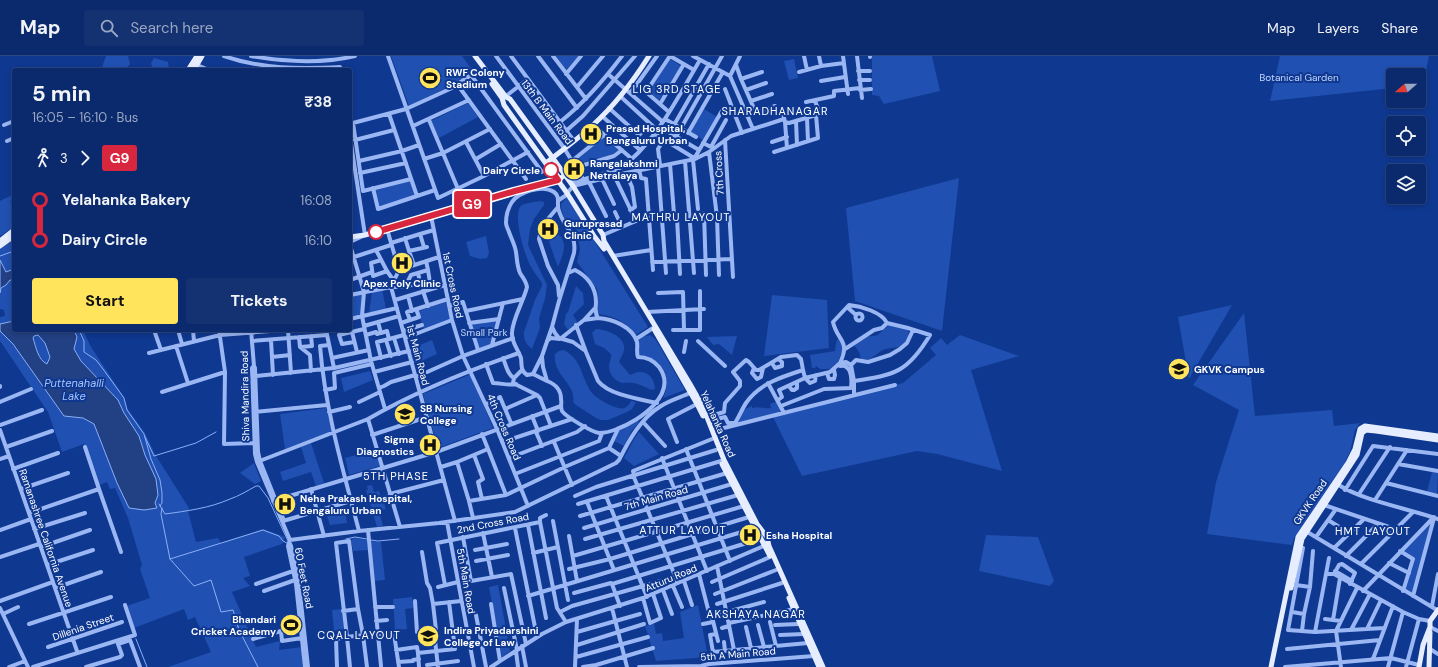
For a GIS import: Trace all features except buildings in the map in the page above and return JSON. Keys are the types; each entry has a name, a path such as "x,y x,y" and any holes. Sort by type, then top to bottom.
{"main road":[{"path":"189,68 197,56"},
{"path":"196,68 202,56"},
{"path":"471,56 505,97"},
{"path":"475,56 571,189 603,240"},
{"path":"546,163 593,125 620,96 627,91 649,56"},
{"name":"Yelahanka Road","path":"571,189 558,180 504,105 505,97 510,99 565,175 571,189 647,312 709,420 724,460 757,524 767,537 766,545 770,557 819,667"},
{"path":"352,237 365,235 515,191 558,180 565,175"},
{"path":"0,241 12,232"},
{"path":"0,246 12,237"},
{"name":"Yelahanka Road","path":"603,240 653,328 693,392 721,461 760,539 766,545 823,667"},
{"name":"GKVK Road","path":"1271,667 1288,588 1295,544 1298,537 1324,505 1344,471 1355,449 1360,429 1366,426 1438,436"},
{"name":"GKVK Road","path":"1344,471 1357,455 1362,433 1366,430 1438,440"},
{"name":"GKVK Road","path":"1274,667 1304,530 1336,484"},
{"path":"1419,666 1423,645 1430,624 1438,610"},
{"path":"1429,667 1430,624"}],"street":[{"path":"224,56 246,63 283,68"},
{"path":"251,56 316,62 355,56"},
{"path":"315,56 316,62"},
{"path":"388,56 438,198 484,176 528,152"},
{"name":"13th B Main Road","path":"496,56 573,160 583,179"},
{"path":"511,56 574,141"},
{"path":"538,56 577,108"},
{"path":"553,56 586,99"},
{"path":"566,74 582,56"},
{"path":"576,87 603,56"},
{"path":"560,122 586,99 622,56"},
{"path":"566,131 583,116 635,56"},
{"path":"627,91 637,84 657,56"},
{"path":"646,92 670,56 694,70"},
{"path":"693,56 730,76 748,116 752,130 751,136"},
{"path":"672,144 722,56"},
{"path":"730,76 740,56"},
{"path":"804,56 807,70"},
{"path":"819,56 821,66"},
{"path":"843,56 848,94"},
{"path":"857,56 862,98"},
{"path":"558,198 571,189 602,179 621,168 632,159 664,121 700,60"},
{"path":"799,72 821,66 844,63"},
{"path":"660,104 684,64"},
{"path":"674,125 709,64"},
{"path":"736,65 756,113"},
{"path":"858,71 870,70"},
{"path":"688,133 723,72"},
{"path":"741,79 762,72"},
{"path":"608,74 664,121 696,137"},
{"path":"411,179 363,191 360,173 354,162 355,140 352,123 406,109 457,84 471,75 542,172"},
{"path":"821,81 845,77"},
{"path":"690,78 698,83"},
{"path":"505,97 528,79"},
{"path":"859,80 870,80"},
{"path":"746,90 766,83"},
{"path":"457,84 526,179"},
{"path":"637,84 669,112"},
{"path":"806,102 834,96 834,90 847,88 871,89"},
{"path":"726,89 742,133"},
{"path":"751,101 772,94"},
{"path":"620,96 657,130 664,139 694,159"},
{"path":"413,126 429,120 469,100"},
{"path":"815,101 818,109"},
{"path":"748,116 775,106"},
{"path":"609,108 639,135 650,124"},
{"path":"698,209 694,159 723,109"},
{"path":"782,109 785,120 787,148"},
{"path":"389,114 417,196"},
{"path":"571,189 583,179 694,159 709,152 725,140 742,133 785,120 788,123 816,115 818,138 774,152"},
{"path":"602,116 640,150"},
{"path":"807,118 808,141"},
{"path":"429,120 458,189"},
{"path":"703,143 711,146 726,120"},
{"path":"796,121 798,145"},
{"path":"4,125 12,122"},
{"path":"593,125 632,159"},
{"path":"424,159 443,153 490,129"},
{"path":"355,140 394,130"},
{"path":"657,130 676,137 699,150"},
{"path":"573,160 604,135"},
{"path":"772,142 786,137"},
{"path":"6,141 12,139"},
{"path":"664,139 658,149 666,273"},
{"name":"7th Cross","path":"725,140 733,277"},
{"path":"466,142 484,176"},
{"path":"476,160 501,144"},
{"path":"354,162 402,151 419,145"},
{"path":"352,149 365,235 352,241"},
{"path":"576,167 614,156 622,150"},
{"path":"709,152 716,211 719,275"},
{"path":"685,161 694,273"},
{"path":"360,173 406,163"},
{"path":"670,164 674,214 677,218 680,274"},
{"path":"639,170 641,178 646,180 653,270"},
{"path":"626,172 632,187 635,207 630,210"},
{"path":"603,240 622,227 636,221 613,173"},
{"path":"602,179 614,204"},
{"path":"589,182 606,216"},
{"path":"373,188 378,209 435,190"},
{"path":"533,374 542,356 552,327 572,259 574,240 571,232 561,218 558,207 558,198 554,192 544,189 534,190 518,197 509,207 506,225 516,252 520,272 526,281 527,287 512,332 515,347 519,353 522,370 527,375 533,374 554,385 559,391 562,399 562,411 572,419 593,431 602,432 618,429 638,418 656,403 663,392 664,377 660,368 653,362 638,357 638,346 636,339 628,330 618,323 610,320 598,318 584,320"},
{"path":"515,191 518,197"},
{"path":"558,207 542,226 539,239 548,266 558,285 559,301"},
{"path":"615,212 622,227"},
{"path":"704,213 706,275"},
{"name":"1st Cross Road","path":"431,216 452,320 463,356"},
{"path":"386,229 399,270 391,287"},
{"path":"385,410 371,362 364,328 362,316 364,292 352,254 376,250 405,238 434,230"},
{"path":"410,251 425,247 420,234"},
{"path":"405,238 414,265"},
{"path":"376,250 394,281"},
{"path":"613,256 651,250"},
{"path":"399,270 439,256"},
{"path":"572,259 575,270 586,278 592,286 596,296 595,312 598,318"},
{"path":"652,262 732,259"},
{"path":"381,260 371,263 373,276 387,271"},
{"path":"426,261 431,289"},
{"path":"405,287 410,276 428,270"},
{"path":"568,273 575,270"},
{"path":"352,279 372,272"},
{"path":"352,295 391,287 405,287 420,282 418,273"},
{"path":"556,280 565,283"},
{"path":"395,300 445,285"},
{"name":"1st Main Road","path":"391,287 455,521"},
{"path":"424,291 428,306"},
{"path":"673,330 700,330 702,310 700,291"},
{"path":"658,293 684,292 684,330"},
{"path":"401,323 419,317 408,296"},
{"path":"410,320 407,312 448,299"},
{"path":"466,310 523,299"},
{"path":"449,306 463,302 478,350"},
{"path":"492,345 503,303"},
{"path":"845,349 833,322 849,306 860,306 884,317 887,322 900,324 930,336 920,352 907,366 887,375 853,378"},
{"path":"847,307 856,315 858,320 861,320 863,317 872,312"},
{"path":"352,318 397,308"},
{"path":"560,338 584,320 595,308"},
{"path":"647,312 702,310"},
{"path":"354,342 342,344 339,335 399,316"},
{"path":"470,323 499,319"},
{"path":"299,337 300,347 309,354 331,356 357,352 377,344 377,342 452,320"},
{"path":"378,322 381,333 388,339 399,354"},
{"path":"839,365 845,349 874,330 882,328 887,322"},
{"path":"404,334 422,325"},
{"path":"576,325 598,381 606,389 615,393 664,404"},
{"path":"552,327 560,338"},
{"path":"636,339 653,328"},
{"path":"851,365 856,360 868,362 900,349 907,343 913,330"},
{"path":"366,335 387,331 391,356"},
{"path":"155,332 161,350"},
{"path":"179,332 182,344"},
{"path":"193,332 194,341"},
{"path":"219,332 225,372 224,444 254,443"},
{"path":"149,353 194,341 245,332"},
{"name":"Shiva Mandira Road","path":"251,332 254,366 252,368 255,412 254,443 258,461"},
{"path":"288,332 291,372"},
{"path":"252,341 312,336 327,332 334,368"},
{"path":"352,332 357,352"},
{"path":"312,336 312,344"},
{"path":"359,402 391,382 416,376 478,350 513,338"},
{"path":"547,341 551,338 560,338 573,342 582,347 586,352"},
{"path":"271,340 273,375"},
{"path":"684,352 686,341"},
{"path":"698,341 725,366"},
{"path":"300,347 312,346 312,344 319,344 320,346 329,345"},
{"path":"377,344 380,358"},
{"path":"176,346 188,383"},
{"path":"320,346 321,370 327,405 359,531"},
{"path":"325,390 335,388 334,373 380,358 409,351"},
{"path":"258,461 335,433 471,370 519,353"},
{"path":"309,354 311,360 311,371"},
{"path":"272,357 290,355"},
{"path":"709,420 724,412 725,403 740,386 740,381 733,372 746,360 754,368 759,370 781,357 797,355 801,359 805,378"},
{"path":"311,360 320,356"},
{"name":"4th Cross Road","path":"463,356 486,404 528,506"},
{"path":"542,356 547,381"},
{"path":"503,358 508,372 511,377 514,378"},
{"path":"772,363 775,368 782,366 782,362 778,359"},
{"path":"256,376 321,370 371,362"},
{"path":"374,372 412,362"},
{"path":"778,400 782,397 779,390 805,378 827,373 846,362 851,365"},
{"path":"486,364 494,383 512,386 516,384"},
{"path":"782,406 824,389 851,388 853,378 847,367 844,365 839,365"},
{"path":"851,365 854,394"},
{"path":"254,366 256,376 255,412 258,461 283,518 290,542 359,531 447,522 515,512 616,463 634,432 642,422 664,404 693,392"},
{"path":"754,368 752,372 757,379 761,377 763,368"},
{"path":"522,370 514,378 513,383 537,395 552,426"},
{"path":"709,420 725,417 728,424 735,423 752,396 768,383 786,375 803,370"},
{"path":"827,373 829,379 834,379 836,375 834,370"},
{"path":"162,392 225,372"},
{"path":"768,383 782,406 784,413"},
{"path":"709,420 716,430 854,394 895,385"},
{"path":"0,402 31,389"},
{"path":"505,409 537,395"},
{"path":"486,404 500,397 511,424"},
{"path":"677,442 668,419 697,404"},
{"path":"255,412 327,405"},
{"path":"274,500 436,452 561,406"},
{"path":"329,412 350,407"},
{"path":"0,425 42,410"},
{"path":"532,416 542,446"},
{"path":"372,435 427,417"},
{"path":"638,418 665,446"},
{"path":"368,419 400,527"},
{"path":"502,442 572,419"},
{"path":"509,458 554,442 580,431 585,426"},
{"path":"469,501 506,495 564,467 609,448 618,429"},
{"path":"6,447 52,431"},
{"name":"Ramanashree California Avenue","path":"0,432 77,651"},
{"path":"515,474 599,441 602,432"},
{"path":"482,434 506,495"},
{"path":"678,584 642,498 633,471 712,439"},
{"path":"554,442 572,485"},
{"path":"1345,490 1373,446 1438,454"},
{"path":"84,447 121,552"},
{"path":"1359,494 1390,447"},
{"path":"609,448 621,456"},
{"path":"441,467 488,449"},
{"path":"686,449 730,561"},
{"path":"575,496 596,487 716,450"},
{"path":"1375,500 1407,450"},
{"path":"13,469 58,453"},
{"path":"474,455 483,480 478,482 482,499"},
{"path":"0,459 9,456"},
{"path":"662,458 707,571"},
{"path":"578,504 721,461"},
{"path":"457,462 469,501 472,518"},
{"path":"1398,464 1438,471"},
{"path":"20,489 68,473"},
{"path":"580,516 727,473"},
{"path":"390,494 444,480"},
{"path":"1386,482 1438,496"},
{"name":"7th Main Road","path":"584,528 732,484"},
{"path":"1336,484 1345,490 1436,518"},
{"path":"29,513 99,489"},
{"path":"311,489 324,536"},
{"path":"585,539 738,495"},
{"path":"606,496 643,586 650,622 661,618 653,594"},
{"path":"283,521 351,501"},
{"path":"587,502 614,570"},
{"path":"1324,505 1395,529"},
{"path":"573,556 744,506"},
{"path":"1316,537 1336,509"},
{"path":"1361,564 1413,512"},
{"path":"34,530 85,513"},
{"path":"546,515 540,518 540,522 552,588 557,608 566,622"},
{"path":"569,569 610,559 749,517"},
{"path":"1363,590 1400,551 1436,518"},
{"path":"1413,596 1436,518"},
{"path":"0,530 31,519"},
{"path":"1334,548 1364,519"},
{"path":"553,520 568,600"},
{"path":"1328,520 1349,533"},
{"name":"5th Main Road","path":"447,522 474,667"},
{"name":"2nd Cross Road","path":"450,540 540,522"},
{"path":"1346,556 1378,524"},
{"path":"528,525 546,618"},
{"path":"515,528 537,637"},
{"path":"528,596 755,528"},
{"path":"0,558 90,530"},
{"path":"368,530 376,621 382,666"},
{"path":"1304,530 1438,610"},
{"path":"348,533 367,667"},
{"path":"484,533 492,577"},
{"path":"569,536 577,581"},
{"path":"463,537 471,581 511,574 524,645 526,667"},
{"path":"574,594 760,539"},
{"path":"445,585 437,543 450,540"},
{"path":"349,541 336,543 350,667"},
{"name":"60 Feet Road","path":"290,542 288,546 294,571 305,667"},
{"name":"60 Feet Road","path":"290,542 299,584 308,667"},
{"path":"475,550 507,544"},
{"name":"Atturu Road","path":"491,667 496,666 500,661 537,637 566,622 645,598 766,545"},
{"path":"533,553 558,547"},
{"path":"1303,548 1288,630 1315,632 1384,628"},
{"path":"47,565 92,550"},
{"path":"1302,631 1310,587 1314,551"},
{"path":"1400,551 1413,559 1404,591"},
{"path":"422,552 427,583 430,588 433,604 438,665"},
{"path":"476,562 508,555"},
{"path":"712,582 770,557"},
{"path":"1315,632 1329,558"},
{"path":"1389,563 1409,573"},
{"path":"1334,573 1340,564 1348,568 1355,573 1351,583"},
{"path":"717,566 734,650"},
{"path":"715,594 776,570"},
{"path":"256,584 294,571"},
{"path":"55,588 101,572"},
{"path":"1326,574 1334,573 1358,588 1403,612 1430,624 1438,632"},
{"path":"1334,573 1340,578 1351,583"},
{"path":"699,574 718,641"},
{"path":"1432,606 1438,574"},
{"path":"560,612 572,606 675,577"},
{"path":"1333,620 1340,578"},
{"path":"264,591 295,580"},
{"path":"684,581 692,605"},
{"path":"438,587 458,582"},
{"path":"0,601 50,583"},
{"path":"717,604 782,583"},
{"path":"612,584 620,606"},
{"path":"1296,585 1310,587"},
{"path":"673,586 682,607"},
{"path":"504,588 518,667"},
{"path":"1341,665 1336,631 1358,588"},
{"path":"663,590 672,614"},
{"path":"1351,630 1370,594"},
{"path":"29,624 111,597"},
{"path":"1367,629 1381,600"},
{"path":"415,601 417,632 436,630"},
{"path":"433,604 461,601"},
{"path":"418,653 455,649 449,602"},
{"path":"719,616 764,602"},
{"path":"491,604 500,661"},
{"path":"33,667 124,640 135,635 125,605"},
{"path":"1373,659 1393,606"},
{"path":"375,607 393,607"},
{"path":"0,608 28,667"},
{"path":"3,614 18,608"},
{"path":"612,608 627,667"},
{"path":"344,611 358,609"},
{"path":"722,628 794,609"},
{"path":"1292,612 1304,614"},
{"path":"1388,667 1403,612"},
{"path":"577,632 640,614"},
{"path":"476,616 486,667"},
{"path":"575,667 577,619"},
{"path":"1325,619 1341,621"},
{"path":"1406,665 1419,619"},
{"path":"376,621 387,620"},
{"name":"Dillenia Street","path":"48,647 122,622"},
{"path":"703,624 713,622"},
{"path":"770,622 776,646"},
{"path":"576,645 644,624"},
{"path":"775,625 799,624"},
{"path":"758,625 764,647"},
{"path":"746,627 751,648"},
{"path":"253,639 280,631 282,641 302,638"},
{"path":"378,635 394,634 398,665 419,659"},
{"path":"716,634 710,635 713,652 808,643"},
{"path":"780,636 804,634"},
{"path":"337,667 336,638 363,636"},
{"path":"576,657 648,637"},
{"path":"86,667 120,657 122,655 118,644 124,640 130,640 140,667"},
{"path":"1287,649 1380,640"},
{"path":"724,642 726,651"},
{"path":"396,650 418,647 420,667"},
{"path":"582,667 597,666 625,655 652,648"},
{"path":"1430,649 1438,654"},
{"name":"5th A Main Road","path":"639,667 683,667 814,656"},
{"path":"1285,667 1341,665 1373,659 1390,658 1406,665 1419,666"},
{"path":"9,667 25,661"},
{"path":"428,665 438,665 458,661"}],"green space":[{"path":"106,56 128,56 130,64 127,68 102,68"},
{"name":"RWF Colony Stadium","path":"391,56 462,56 473,71 450,86 409,106"},
{"path":"556,56 579,56 566,70"},
{"path":"872,56 932,56 940,91 884,104 879,96 872,95"},
{"name":"Botanical Garden","path":"1280,56 1429,56 1426,70 1426,68 1386,68 1386,89 1270,101"},
{"path":"154,58 168,62 169,68 152,68 151,63"},
{"path":"670,59 681,66 659,100 649,91"},
{"path":"794,59 798,78 789,80 784,61"},
{"path":"468,103 478,117 439,138 431,121"},
{"path":"704,109 717,117 703,140 690,132"},
{"path":"605,137 619,150 613,154 577,164 574,160"},
{"path":"959,178 942,331 855,301 846,208"},
{"path":"411,179 417,196 378,209 373,188"},
{"path":"12,195 12,200 10,201 12,204 12,228 0,236 0,201"},
{"path":"567,197 648,327 636,335 628,326 619,320 609,316 597,314 597,289 577,262 580,250 577,230 568,224 562,212 561,204"},
{"path":"540,201 544,202 544,205 534,219 530,229 528,245 547,285 545,299 539,318 540,328 532,349 525,341 524,332 542,283 531,267 525,253 518,225 518,216 519,209 522,205"},
{"path":"552,231 558,234 564,242 562,257 558,267 549,242 549,237"},
{"path":"486,236 489,253 487,258 480,259 470,256 466,242"},
{"path":"12,241 12,270 6,273 0,260 0,249"},
{"path":"10,280 12,280 12,321 0,324 0,317 5,316 4,310 0,309 0,293 1,288"},
{"path":"576,286 583,293 584,304 573,315 578,323 568,330 564,324"},
{"path":"382,289 386,309 369,313 372,292"},
{"path":"362,293 361,315 352,317 352,296"},
{"path":"772,295 827,300 829,348 764,356"},
{"path":"446,302 450,319 424,330 418,311"},
{"path":"1232,305 1189,379 1178,317"},
{"path":"1244,313 1255,416 1332,410 1334,426 1360,423 1355,430 1350,452 1344,464 1294,538 1292,545 1207,534 1216,482 1239,410 1193,385"},
{"name":"Small Park","path":"499,319 492,345 478,350 469,323"},
{"path":"891,324 908,330 909,332 905,343 900,347 883,350 870,359 861,359 859,352 854,345 868,336 876,336"},
{"path":"596,329 604,330 618,336 623,343 624,349 619,362 630,375 639,372 646,373 653,379 655,389 651,390 633,383 622,383 614,378 609,369 611,354 604,348 595,344 592,333"},
{"path":"0,331 13,344 64,416 83,418 94,424 117,483 155,503 158,495 139,436 124,413 118,400 81,361 74,349 77,337 75,332 84,332 91,347 124,397 127,408 145,433 156,456 189,508 188,511 196,542 218,538 221,543 263,529 285,537 282,544 244,557 250,576 243,578 250,586 232,592 256,647 280,641 279,650 302,647 303,667 168,667 211,652 195,617 188,620 184,609 134,628 127,606 150,598 140,569 142,565 128,518 115,488 110,489 107,482 99,485 84,444 62,452 48,412 0,341"},
{"path":"38,335 45,343 50,357 47,364 41,360 36,349 33,338 34,336"},
{"path":"650,335 656,340 685,390 663,398 667,385 665,372 657,363 638,355 638,341 642,337"},
{"path":"960,335 1019,356 971,370 1002,471 937,454 917,451 802,476 773,417 903,383 936,355 930,348 941,338 947,345"},
{"path":"737,336 732,355 719,344 713,345 707,337"},
{"path":"839,336 843,349 838,362 830,369 820,369 816,366 815,368 812,368 810,355 835,351"},
{"path":"432,340 437,354 415,364 410,349"},
{"path":"564,350 575,359 588,388 592,393 608,404 618,408 625,408 631,401 636,402 632,409 608,420 601,420 576,405 573,402 571,390 560,374 555,361 555,354"},
{"path":"370,371 373,380 344,392 341,378"},
{"path":"471,374 493,428 438,448 423,394"},
{"path":"775,402 779,405 782,412 736,424 743,410 752,406 752,408 771,408 770,404"},
{"path":"326,408 332,432 285,449 280,414"},
{"path":"638,420 639,423 632,430 624,446 614,441 618,431"},
{"path":"639,432 659,454 634,466 624,458"},
{"path":"311,443 324,483 316,486 311,472 283,481 280,472 306,463 301,447"},
{"path":"375,450 380,466 349,475 345,458"},
{"path":"254,463 261,481 255,484 240,473"},
{"path":"1432,472 1438,473 1437,495 1427,492"},
{"path":"372,485 374,492 379,491 381,496 389,494 391,501 384,503 386,509 379,511 383,526 377,527 366,490 368,490 367,486"},
{"path":"345,511 347,523 330,525 327,516"},
{"path":"1432,520 1413,595 1404,590 1414,559 1401,551"},
{"path":"986,535 1038,537 1054,581 1050,586 979,571"},
{"path":"355,538 367,540 368,550 353,551 351,539"},
{"path":"370,541 381,542 385,580 374,581"},
{"path":"498,585 510,651 502,657 489,587"},
{"path":"412,597 414,608 405,609 407,629 395,630 393,599"},
{"path":"698,605 708,657 656,661 645,626 654,623 656,634 662,633 663,641 684,638 680,612"},
{"path":"342,609 344,629 334,631 332,610"},
{"name":"Bhandari Cricket Academy","path":"299,618 300,630 283,632 282,621"}],"water":[{"path":"0,260 6,272 12,270 12,280 1,288 0,293"},
{"name":"Puttenahalli Lake","path":"12,321 12,332 75,332 77,337 74,349 81,361 118,400 124,413 139,436 145,455 156,479 158,495 155,503 157,508 144,510 129,508 117,483 94,424 83,418 64,416 13,344 0,331 0,324","holes":["38,335 45,343 50,357 47,364 41,360 33,338 34,336"]}],"waterway":[{"path":"0,256 12,252"},
{"path":"80,332 84,341 84,352 96,360 103,369 124,398 127,410 144,434 151,459 160,480 162,493 162,503 160,506"},
{"path":"145,437 154,456 196,443 216,432"},
{"path":"159,504 165,514 190,510 222,502 259,486 268,498 288,541"},
{"path":"162,508 161,514 170,559 194,586 211,580 221,612 233,610 239,630 258,667"},
{"path":"170,559 263,530 279,536 287,543"},
{"path":"346,539 355,537 367,539"},
{"path":"371,540 378,541 399,539"},
{"path":"136,639 147,667"}],"bus line":[{"name":"G9","path":"376,232 515,191 558,180 551,170"}],"place":[{"name":"RWF Colony Stadium","path":"430,78"},
{"name":"Prasad Hospital, Bengaluru Urban","path":"591,134"},
{"name":"Rangalakshmi Netralaya","path":"574,169"},
{"name":"Dairy Circle","path":"551,170"},
{"name":"Guruprasad Clinic","path":"548,229"},
{"name":"Apex Poly Clinic","path":"402,263"},
{"name":"GKVK Campus","path":"1179,369"},
{"name":"SB Nursing College","path":"405,414"},
{"name":"Sigma Diagnostics","path":"430,445"},
{"name":"Neha Prakash Hospital, Bengaluru Urban","path":"285,504"},
{"name":"Esha Hospital","path":"750,535"},
{"name":"Bhandari Cricket Academy","path":"291,625"},
{"name":"Indira Priyadarshini College of Law","path":"428,636"}],"district":[{"name":"LIG 3RD STAGE","path":"677,89"},
{"name":"SHARADHANAGAR","path":"775,111"},
{"name":"MATHRU LAYOUT","path":"681,217"},
{"name":"5TH PHASE","path":"396,476"},
{"name":"ATTUR LAYOUT","path":"683,530"},
{"name":"HMT LAYOUT","path":"1373,531"},
{"name":"AKSHAYA NAGAR","path":"756,614"},
{"name":"CQAL LAYOUT","path":"359,635"}]}
